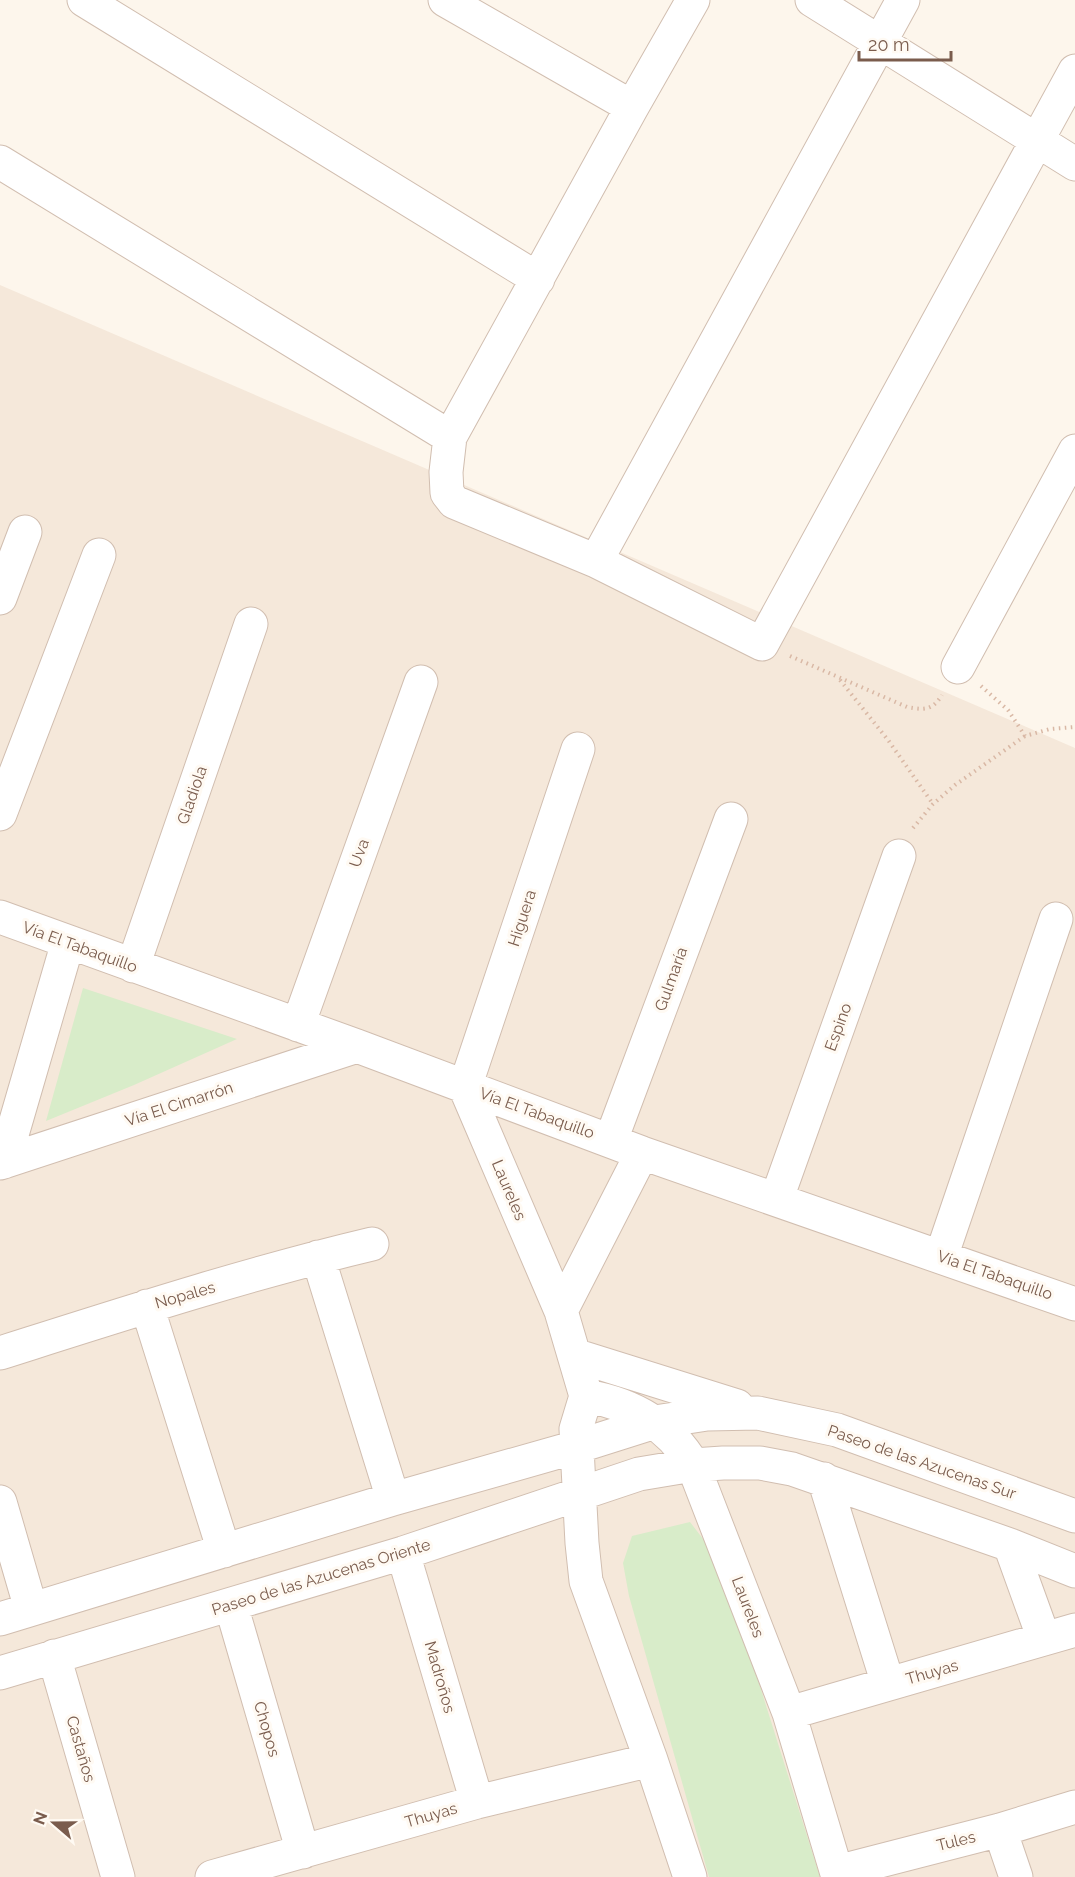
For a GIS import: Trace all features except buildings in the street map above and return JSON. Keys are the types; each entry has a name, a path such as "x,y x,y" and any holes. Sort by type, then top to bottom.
{"street":[{"path":"84,0 538,279"},
{"path":"445,0 632,107"},
{"path":"693,0 450,437 446,472 447,493 454,502 596,561 762,644 1075,71"},
{"path":"812,0 1075,165"},
{"path":"596,561 903,0"},
{"path":"0,162 450,437"},
{"path":"958,667 1075,452"},
{"path":"0,598 25,532"},
{"path":"0,814 99,555"},
{"name":"Gladiola","path":"133,966 251,624"},
{"name":"Uva","path":"298,1025 421,681"},
{"name":"Higuera","path":"465,1087 578,749"},
{"name":"Gulmaría","path":"611,1140 731,819"},
{"name":"Espino","path":"777,1198 899,856"},
{"name":"Vía El Tabaquillo","path":"0,917 357,1046 642,1153 777,1198 1075,1304"},
{"path":"941,1257 1056,919"},
{"path":"2,1162 68,942"},
{"name":"Vía El Cimarrón","path":"2,1162 357,1046"},
{"name":"Laureles","path":"465,1087 561,1311 586,1396 608,1400 636,1410 640,1426 686,1453 693,1465 789,1713 838,1874"},
{"path":"561,1311 642,1153"},
{"name":"Nopales","path":"0,1353 147,1306 318,1257 372,1244"},
{"path":"318,1257 393,1499"},
{"path":"147,1306 224,1551"},
{"path":"574,1355 758,1413"},
{"path":"586,1396 576,1429 586,1581 651,1760 690,1877"},
{"name":"Paseo de las Azucenas Sur","path":"640,1426 707,1414 758,1413 837,1430 1075,1516"},
{"path":"0,1619 640,1426"},
{"path":"693,1465 760,1463 792,1469 1011,1545 1075,1571"},
{"name":"Paseo de las Azucenas Oriente","path":"0,1673 403,1553 639,1474 693,1465"},
{"path":"824,1479 888,1684"},
{"path":"0,1502 32,1609"},
{"path":"1011,1545 1060,1634"},
{"name":"Madroños","path":"403,1553 477,1802"},
{"name":"Chopos","path":"231,1605 303,1852"},
{"name":"Thuyas","path":"789,1713 1060,1634"},
{"name":"Castaños","path":"54,1656 118,1877"},
{"name":"Thuyas","path":"212,1877 477,1802 651,1760"},
{"name":"Tules","path":"838,1874 1075,1807"},
{"path":"1000,1830 1016,1877"}],"path":[{"path":"762,644 907,707 925,710 937,703 958,667 1008,710 1026,736"},
{"path":"838,677 888,740 933,804"},
{"path":"899,856 910,831 933,804 955,785 1026,736 1050,729 1075,727"}],"shaded area":[{"path":"0,285 1075,748 1075,1877 0,1877"}],"green space":[{"path":"83,988 237,1039 46,1121"},
{"path":"690,1522 717,1557 730,1591 820,1877 709,1877 629,1596 623,1563 632,1536"}]}
